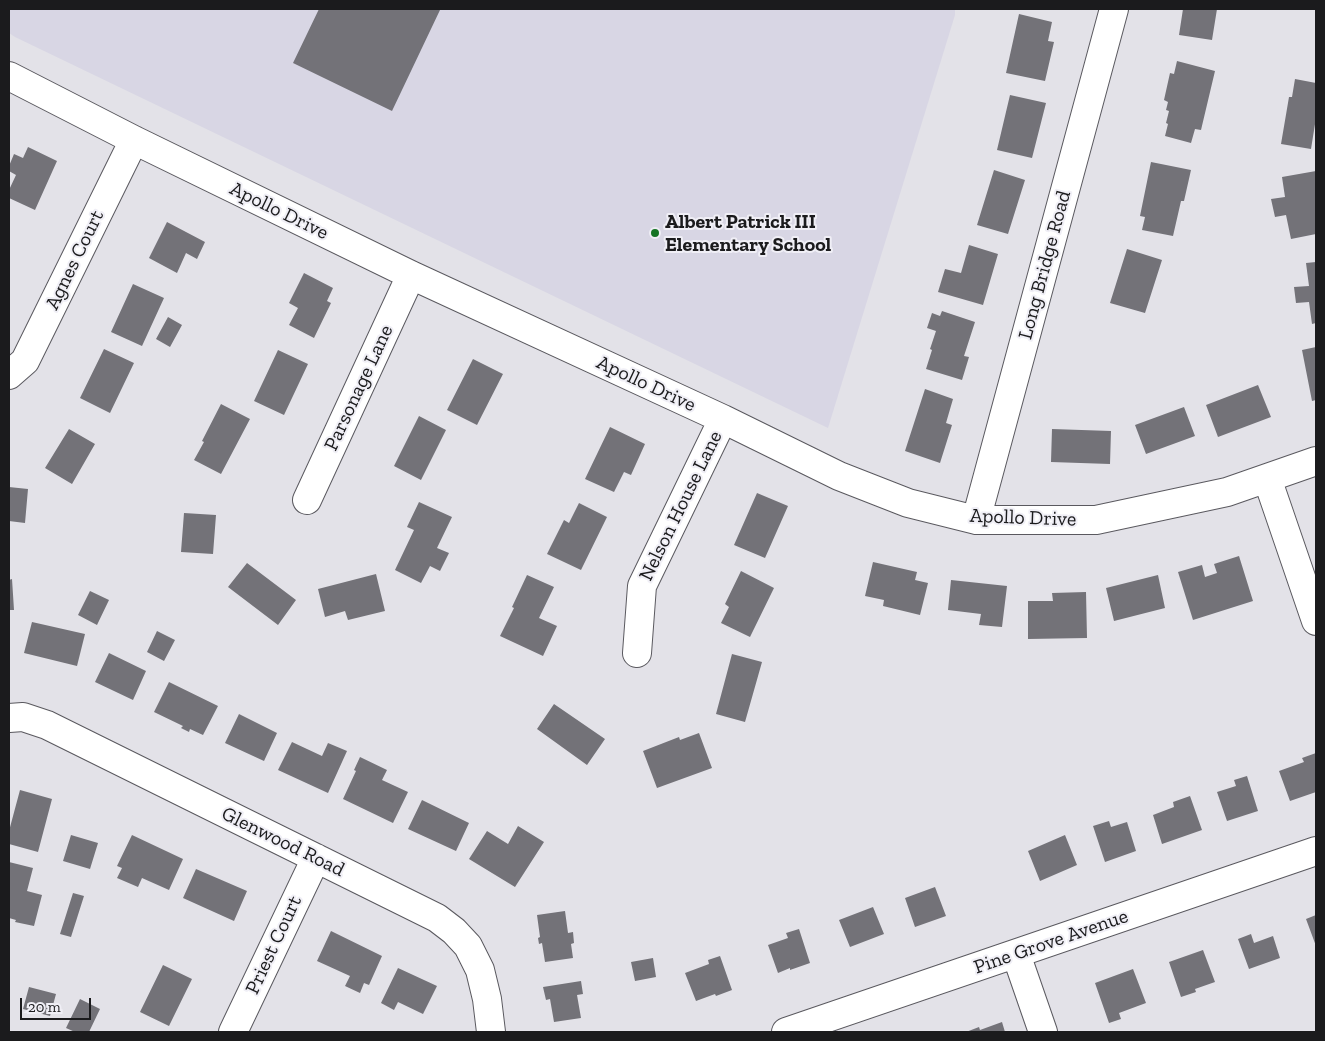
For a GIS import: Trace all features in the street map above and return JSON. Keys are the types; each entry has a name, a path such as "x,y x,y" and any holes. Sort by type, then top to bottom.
{"street":[{"name":"Long Bridge Road","path":"976,520 1114,9"},
{"name":"Apollo Drive","path":"9,76 134,140 411,276 723,419 839,476 908,503 976,520 1096,520 1227,492 1316,461"},
{"name":"Agnes Court","path":"9,375 25,361 134,140"},
{"name":"Parsonage Lane","path":"307,500 411,276"},
{"name":"Nelson House Lane","path":"637,653 642,586 723,419"},
{"path":"1267,478 1316,621"},
{"name":"Glenwood Road","path":"9,718 24,717 47,725 437,918 454,931 468,946 480,970 487,999 491,1032"},
{"name":"Pine Grove Avenue","path":"786,1032 1316,851"},
{"name":"Priest Court","path":"233,1032 316,858"},
{"path":"1016,954 1043,1032"}],"shaded area":[{"name":"Albert Patrick III Elementary School","path":"9,9 955,9 955,15 828,428 15,37 9,33"}],"building":[{"path":"319,9 440,10 392,111 293,63"},
{"path":"1183,9 1217,9 1212,40 1179,35"},
{"path":"1019,14 1052,22 1048,41 1054,42 1045,81 1006,73"},
{"path":"1177,61 1215,71 1201,130 1195,129 1191,143 1165,136 1169,111 1166,110 1168,102 1164,100 1170,73 1174,74"},
{"path":"1295,79 1316,83 1316,118 1311,149 1281,144 1289,97 1292,97"},
{"path":"1010,95 1046,103 1032,158 997,150"},
{"path":"28,147 57,161 35,210 9,198 9,190 16,175 9,171 9,166 14,154 23,158"},
{"path":"1151,162 1191,170 1173,236 1142,230 1145,217 1140,216"},
{"path":"994,170 1025,180 1008,234 977,225"},
{"path":"1316,171 1316,234 1291,239 1286,215 1275,217 1271,199 1285,197 1282,177"},
{"path":"167,222 205,242 197,259 186,253 177,273 149,258"},
{"path":"969,245 998,254 983,305 938,292 945,269 961,273"},
{"path":"1127,249 1162,260 1145,313 1110,303"},
{"path":"1316,262 1316,323 1312,324 1309,302 1296,303 1294,287 1309,286 1306,263"},
{"path":"304,273 333,288 327,301 331,303 314,338 289,325 298,308 289,303"},
{"path":"133,284 164,298 142,346 111,332"},
{"path":"942,311 975,322 964,356 969,357 962,380 926,369 936,331 927,328 932,313 940,316"},
{"path":"168,317 182,325 170,347 156,339"},
{"path":"1316,347 1316,400 1312,401 1302,350"},
{"path":"104,349 134,363 110,413 80,398"},
{"path":"278,350 308,364 284,415 254,401"},
{"path":"473,359 503,374 477,425 447,410"},
{"path":"1258,385 1271,417 1218,437 1206,405"},
{"path":"925,389 953,399 946,423 952,425 940,463 905,451"},
{"path":"221,404 250,419 221,474 194,460"},
{"path":"1184,407 1195,436 1146,454 1135,425"},
{"path":"419,416 446,430 421,480 394,466"},
{"path":"610,427 645,444 631,475 624,472 614,492 585,479"},
{"path":"69,429 95,444 72,484 45,468"},
{"path":"1052,429 1111,431 1110,464 1051,462"},
{"path":"9,487 28,489 25,523 9,521"},
{"path":"757,493 788,506 765,558 734,545"},
{"path":"419,502 452,517 437,548 449,553 440,571 430,566 421,583 395,570 414,530 407,527"},
{"path":"579,503 607,517 581,570 547,554 564,520 569,523"},
{"path":"184,513 216,515 213,554 181,552"},
{"path":"1239,556 1253,601 1193,620 1178,572 1202,565 1205,577 1217,573 1214,564"},
{"path":"873,562 917,572 915,580 928,583 920,615 883,606 884,600 865,596"},
{"path":"247,563 296,600 278,625 228,587"},
{"path":"741,571 774,588 750,637 721,623 729,607 725,604"},
{"path":"376,574 385,611 348,620 345,611 325,617 318,589"},
{"path":"527,575 554,587 539,618 557,626 543,656 500,636"},
{"path":"1158,575 1165,608 1114,621 1106,588"},
{"path":"12,579 14,610 9,610 9,580"},
{"path":"951,580 1007,586 1002,627 979,625 981,614 948,610"},
{"path":"90,591 109,600 97,625 78,615"},
{"path":"1086,592 1087,638 1028,639 1028,601 1053,601 1052,593"},
{"path":"32,622 85,634 77,666 24,653"},
{"path":"157,631 175,640 164,661 147,652"},
{"path":"109,653 146,671 133,700 95,682"},
{"path":"732,654 762,662 745,722 716,714"},
{"path":"169,682 218,706 203,735 190,729 189,732 181,728 183,726 154,712"},
{"path":"554,704 605,739 587,765 537,729"},
{"path":"239,714 277,733 264,761 225,743"},
{"path":"699,733 712,768 657,788 643,751 679,737 680,740"},
{"path":"292,742 322,756 328,743 347,751 328,793 278,770"},
{"path":"1316,753 1316,792 1290,801 1279,771 1304,762 1302,758"},
{"path":"360,757 387,770 382,780 408,792 393,823 343,799 356,771 354,770"},
{"path":"1247,776 1258,811 1227,821 1217,792 1236,786 1234,780"},
{"path":"20,790 52,799 38,852 9,844 9,831"},
{"path":"1190,796 1202,830 1162,844 1153,815 1174,807 1173,802"},
{"path":"422,800 469,823 456,851 408,829"},
{"path":"1109,821 1111,827 1127,822 1136,851 1105,862 1093,826"},
{"path":"518,826 544,842 515,887 469,859 487,831 508,844"},
{"path":"71,835 98,843 90,869 63,861"},
{"path":"132,835 183,859 169,890 142,878 138,887 117,878 122,868 117,866"},
{"path":"1065,835 1077,865 1040,881 1028,851"},
{"path":"9,862 33,868 27,891 42,895 34,926 15,922 16,920 9,918"},
{"path":"196,869 247,891 234,921 183,898"},
{"path":"935,887 946,916 915,927 905,898"},
{"path":"73,893 84,896 71,937 60,934"},
{"path":"873,907 884,934 850,947 839,920"},
{"path":"565,911 568,933 573,932 574,943 571,944 573,958 545,962 542,943 539,944 537,915"},
{"path":"1316,915 1316,946 1306,919"},
{"path":"799,929 810,963 778,973 768,945 788,938 786,933"},
{"path":"331,931 382,956 369,985 364,983 360,993 345,986 350,976 317,961"},
{"path":"1251,934 1254,943 1273,936 1280,958 1249,969 1238,939"},
{"path":"1203,950 1215,982 1195,989 1196,992 1181,997 1169,962"},
{"path":"720,956 732,990 696,1001 685,973 709,964 708,960"},
{"path":"653,958 656,977 635,981 631,962"},
{"path":"163,965 192,979 169,1026 140,1012"},
{"path":"398,968 437,986 423,1014 398,1002 394,1010 381,1003"},
{"path":"1133,969 1146,1003 1119,1013 1121,1019 1109,1023 1095,983"},
{"path":"581,981 583,994 577,995 581,1018 554,1022 550,999 546,1000 543,987"},
{"path":"29,987 56,994 50,1016 23,1009"},
{"path":"80,999 100,1009 89,1032 75,1032 66,1028"},
{"path":"1002,1022 1005,1032 966,1032 979,1027 980,1030"}],"place":[{"name":"Albert Patrick III Elementary School","path":"655,233"}]}
